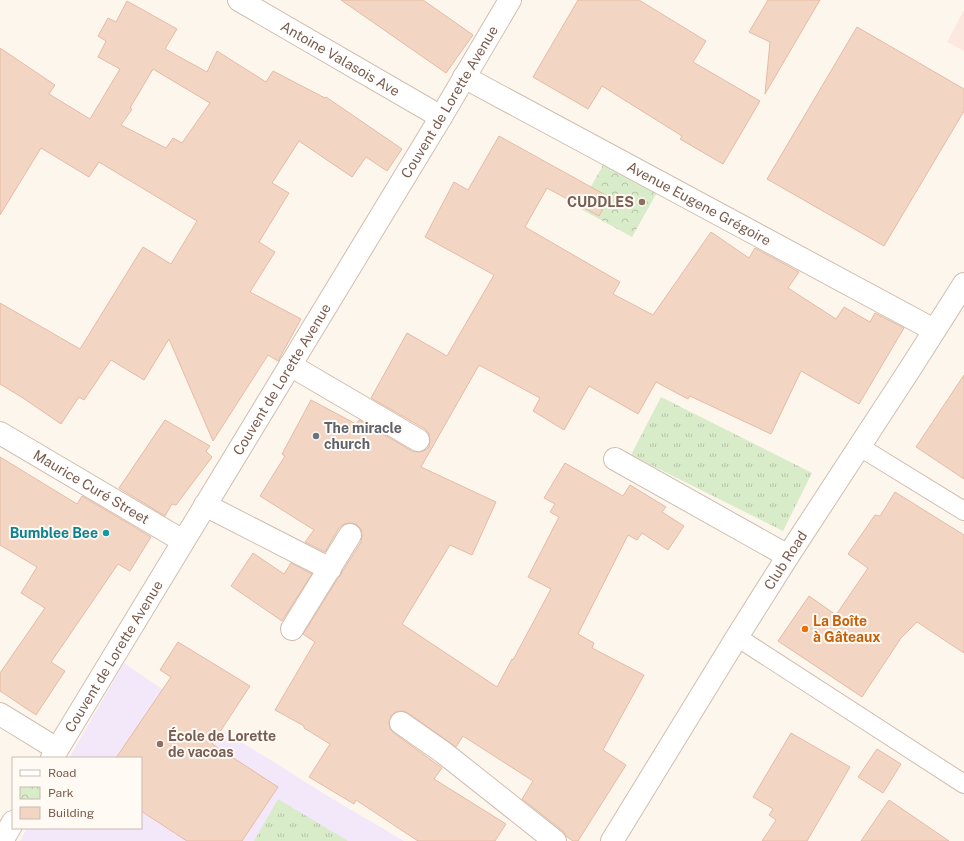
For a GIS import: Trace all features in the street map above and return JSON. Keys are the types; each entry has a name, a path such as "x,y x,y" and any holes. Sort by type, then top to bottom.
{"street":[{"name":"Antoine Valasois Ave","path":"240,0 441,117"},
{"name":"Couvent de Lorette Avenue","path":"54,754 441,117 510,0"},
{"name":"Avenue Eugene Grégoire","path":"464,78 934,330"},
{"name":"Club Road","path":"612,841 788,556 860,447 964,284"},
{"path":"290,365 418,440"},
{"name":"Maurice Curé Street","path":"0,433 183,541"},
{"path":"615,459 788,556"},
{"path":"205,504 330,569"},
{"path":"292,629 350,535"},
{"path":"0,714 54,754"},
{"path":"401,723 444,753 555,841"},
{"path":"2,841 12,824"}],"lane":[{"path":"860,447 964,511"},
{"path":"737,637 964,784"}],"shaded area":[{"path":"964,10 964,51 947,42"},
{"name":"École de Lorette de vacoas","path":"124,663 221,729 331,798 404,841 20,841 26,829 142,829 142,757 70,757"}],"green space":[{"path":"606,160 659,189 632,237 579,208"},
{"path":"661,397 812,473 783,531 631,455"},
{"path":"278,799 348,841 254,841"}],"building":[{"path":"341,0 423,0 473,35 446,73"},
{"path":"578,0 639,0 706,41 693,62 760,101 723,164 680,139 682,136 602,86 588,109 533,77"},
{"path":"768,0 820,0 765,94 770,42 749,32"},
{"path":"127,1 177,29 165,49 207,72 217,51 266,82 273,71 325,98 326,97 402,149 387,171 366,157 352,177 299,141 272,183 289,193 259,242 275,252 250,292 301,319 278,361 268,355 213,441 169,339 144,380 111,360 84,400 79,397 61,424 0,384 0,303 80,349 143,247 171,264 197,221 99,162 89,177 41,148 0,215 0,48 55,85 49,94 90,119 120,69 98,57 106,41 98,36 108,18 116,22","holes":["153,69 210,103 182,143 173,138 166,148 121,125 132,109 130,108"]},
{"path":"857,27 964,89 964,111 884,246 767,179"},
{"path":"499,136 609,197 599,216 547,188 525,227 620,282 613,294 653,315 711,232 749,258 755,248 799,272 788,288 836,319 844,307 870,322 875,313 904,328 859,404 801,371 771,434 690,396 688,399 656,382 638,414 589,386 564,430 533,411 540,398 479,365 421,467 496,502 472,555 450,545 402,624 497,687 551,589 528,577 559,517 550,512 555,504 544,498 565,463 623,496 630,485 666,507 662,512 684,526 668,550 642,533 637,540 628,535 578,634 594,643 592,648 644,675 603,750 626,765 578,841 573,841 567,837 563,831 522,799 533,781 463,736 456,747 408,713 402,711 395,712 391,716 389,722 390,729 442,768 434,779 506,824 495,841 418,841 356,800 354,804 309,777 330,744 304,728 304,726 275,710 315,642 303,634 361,542 361,529 356,524 344,524 339,528 325,552 305,542 314,530 260,496 285,456 282,454 311,400 356,424 359,420 412,451 424,451 429,447 429,434 425,429 371,398 407,333 447,356 494,275 425,237 454,182 468,190"},
{"path":"964,375 964,479 916,447"},
{"path":"165,420 210,446 206,451 212,457 176,505 172,504 165,516 119,488"},
{"path":"0,457 77,504 82,496 151,537 130,571 118,564 51,662 65,671 36,715 0,691 0,673 45,608 21,593 37,567 0,545"},
{"path":"895,492 964,535 964,653 917,622 901,638 862,697 778,641 809,596 836,615 868,568 848,554 875,515 880,516"},
{"path":"253,553 284,574 291,563 312,574 282,621 231,586"},
{"path":"178,642 250,686 212,744 278,787 242,841 187,841 142,812 142,757 117,757 171,677 160,670"},
{"path":"791,733 850,767 807,841 762,841 776,820 769,815 773,809 753,797"},
{"path":"877,749 901,764 883,793 858,777"},
{"path":"889,800 949,841 861,841"}],"place":[{"name":"CUDDLES","path":"642,202"},
{"name":"The miracle church","path":"316,436"},
{"name":"Bumblee Bee","path":"106,533"},
{"name":"La Boîte à Gâteaux","path":"805,629"},
{"name":"École de Lorette de vacoas","path":"160,744"}]}
